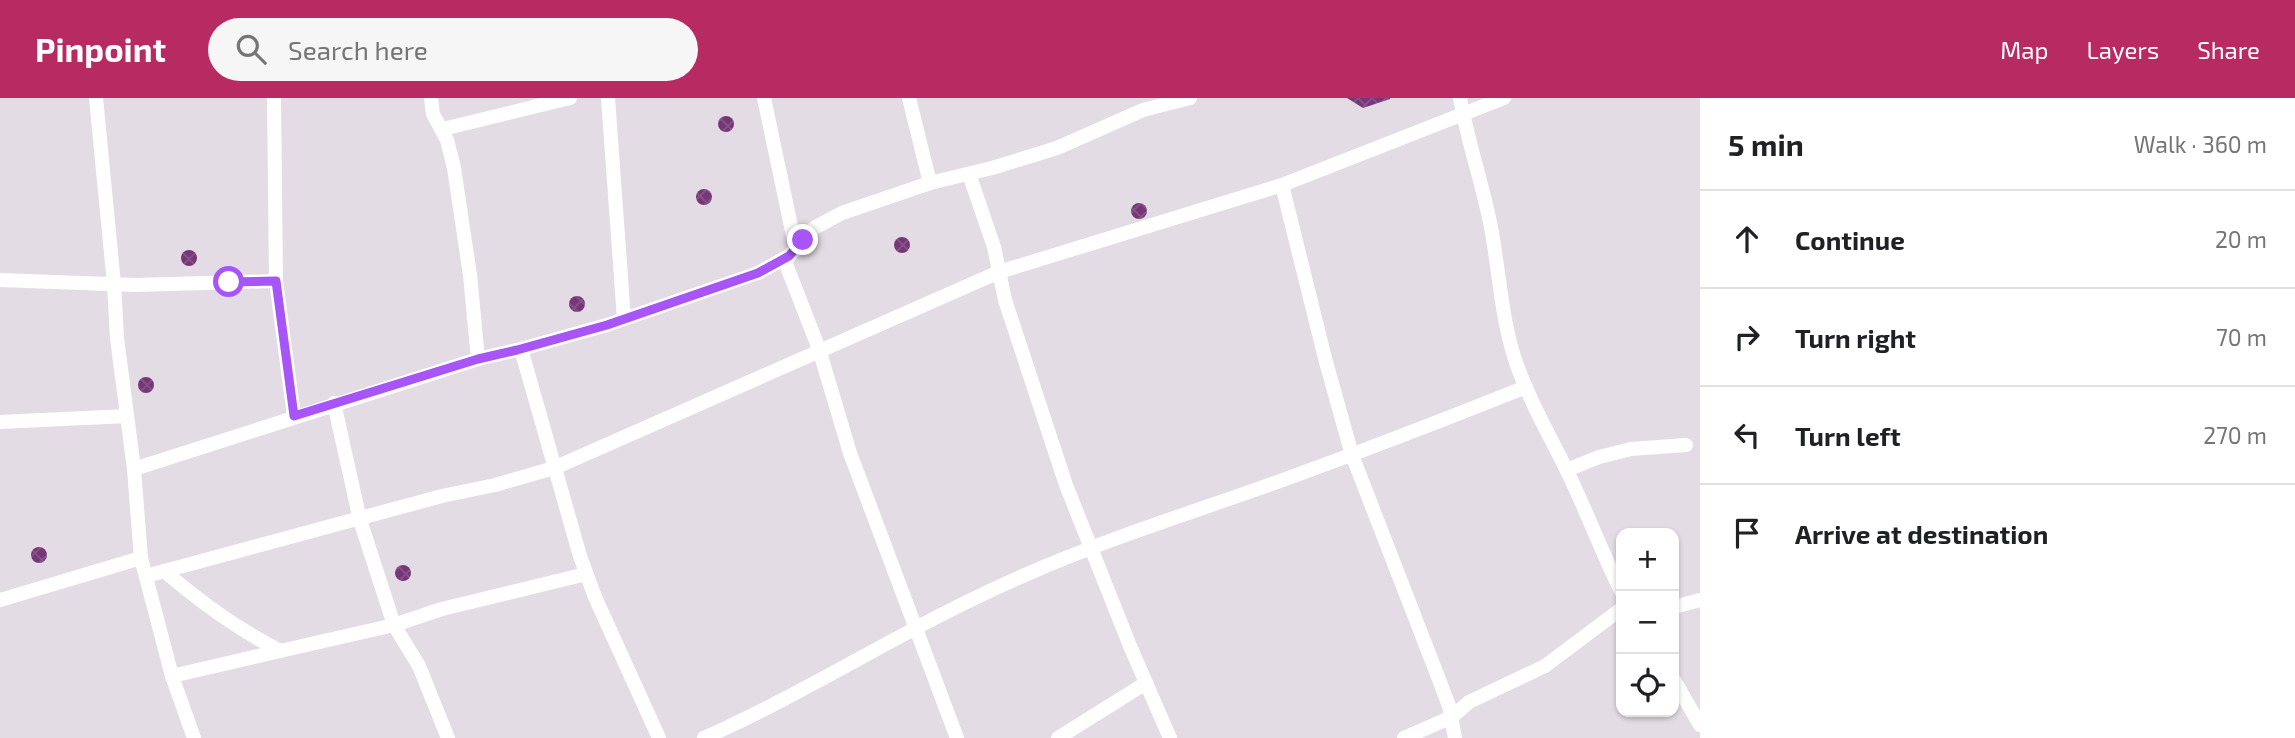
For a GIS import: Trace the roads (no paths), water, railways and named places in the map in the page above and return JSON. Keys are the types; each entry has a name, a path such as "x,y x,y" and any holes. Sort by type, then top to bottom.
{"street":[{"path":"96,98 117,338 134,469 142,558 172,676 194,738"},
{"path":"274,98 276,281 294,416"},
{"path":"431,98 433,114 436,123 443,129 454,168 478,359"},
{"path":"443,129 570,98"},
{"path":"608,98 624,319"},
{"path":"764,98 796,250"},
{"path":"909,98 930,183"},
{"path":"134,469 334,403 478,359 624,319 758,273 796,250 814,228 842,213 930,183 1057,148 1141,104 1189,98"},
{"path":"146,576 554,468 999,272 1282,185 1462,105 1504,98"},
{"path":"1462,105 1492,233 1507,332 1526,387 1567,470 1616,581"},
{"path":"969,174 994,247 1005,300 1066,485 1170,738"},
{"path":"1282,185 1325,362 1352,455 1440,682 1452,717 1455,738"},
{"path":"784,259 819,349 850,453 957,738"},
{"path":"0,279 114,284 276,281"},
{"path":"521,349 594,597 659,738"},
{"path":"704,738 1025,575 1091,547 1352,455 1526,387"},
{"path":"334,403 360,520 394,625 419,666 448,738"},
{"path":"0,422 127,416"},
{"path":"1567,470 1599,457 1631,449 1686,445"},
{"path":"0,600 142,558"},
{"path":"164,571 235,627 280,651"},
{"path":"172,676 394,625 442,609 586,574"},
{"path":"1679,606 1700,600"},
{"path":"1404,738 1452,717 1469,702 1545,666 1616,612"},
{"path":"1058,738 1146,683"},
{"path":"1679,689 1700,725"}]}
